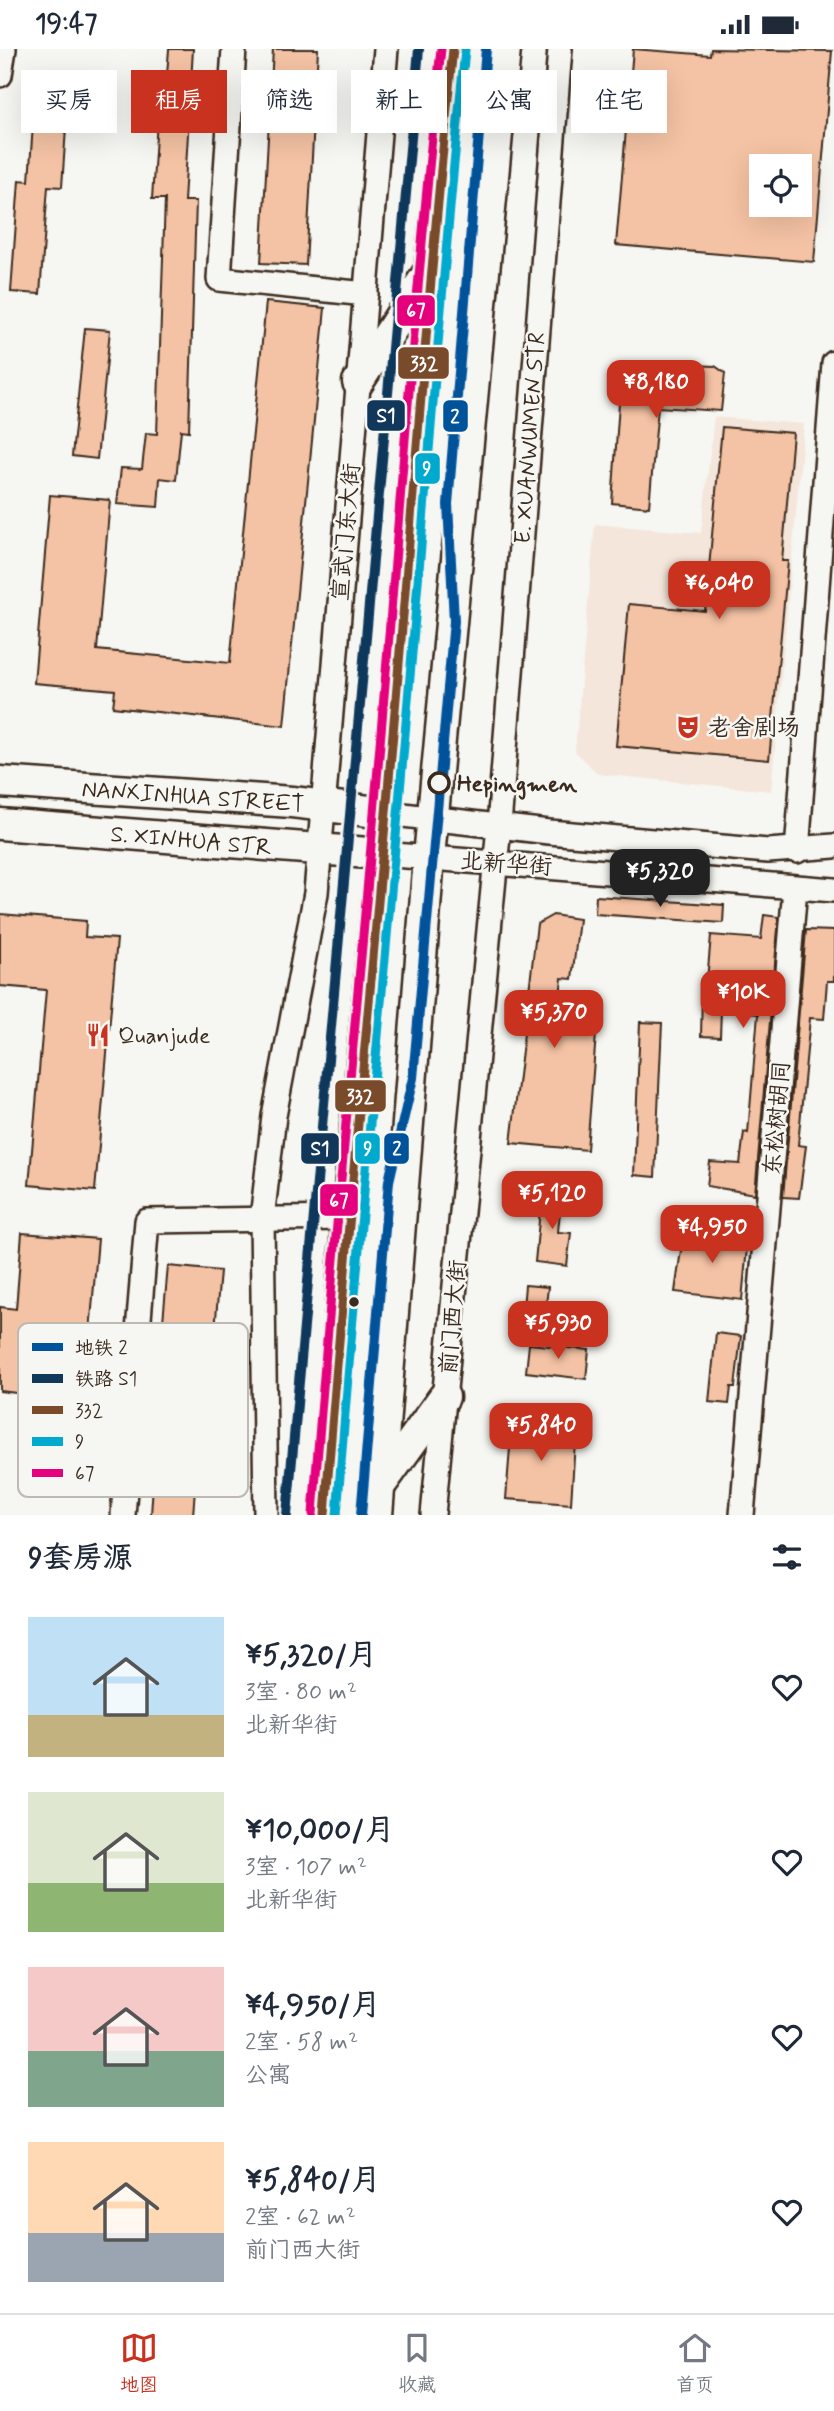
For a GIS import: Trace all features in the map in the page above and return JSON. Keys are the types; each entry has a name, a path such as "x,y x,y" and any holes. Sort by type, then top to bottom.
{"main road":[{"path":"325,1515 430,269 453,49"},
{"path":"378,1501 429,857 505,49"},
{"path":"358,382 430,269"},
{"name":"NANXINHUA STREET","path":"0,782 322,805 386,813"},
{"name":"S. XINHUA STR","path":"0,824 382,855"},
{"path":"378,1501 444,1397"}],"street":[{"path":"0,75 4,49"},
{"path":"234,49 219,279 366,294"},
{"name":"宣武门东大街","path":"318,850 386,49"},
{"name":"E. XUANWUMEN STR","path":"499,826 560,49"},
{"path":"797,851 834,363"},
{"path":"386,813 768,851 797,851 834,846"},
{"name":"前门西大街","path":"433,1515 499,826"},
{"path":"267,1515 262,1219 274,1115 316,893 318,850"},
{"name":"北新华街","path":"382,855 834,890"},
{"name":"东松树胡同","path":"742,1515 796,888"},
{"path":"139,1323 147,1221 348,1218"},
{"path":"123,1515 124,1497"}],"shaded area":[{"path":"714,417 804,424 771,791 598,774 575,751 595,524 701,533"}],"building":[{"path":"169,49 193,49 192,70 167,70"},
{"path":"273,49 318,49 317,70 272,70"},
{"path":"633,49 710,55 711,49 832,51 814,262 616,245 626,133 667,133 667,70 631,70"},
{"path":"32,133 66,133 62,187 48,186 40,294 11,292 19,180 29,181"},
{"path":"156,133 188,133 184,201 196,201 189,431 181,430 176,480 160,478 158,507 117,504 121,468 142,469 146,433 157,434 165,199 152,199"},
{"path":"268,133 313,133 306,265 261,263"},
{"path":"266,302 325,308 284,726 113,707 115,690 34,683 50,495 110,500 97,650 230,663"},
{"path":"85,328 110,330 97,459 72,456"},
{"path":"649,363 715,366 725,373 721,411 658,407 649,507 612,503 620,389"},
{"path":"722,427 793,433 782,561 788,561 769,760 616,746 629,604 705,611"},
{"path":"596,896 724,905 723,923 595,914"},
{"path":"0,914 86,921 85,937 117,939 95,1191 29,1185 46,990 0,986"},
{"path":"553,915 579,919 572,979 562,978 558,1016 597,1021 587,1150 511,1143 537,924"},
{"path":"764,915 779,917 755,1194 707,1186 710,1162 740,1164 744,1132 748,1133 758,1014 721,1010 720,1037 701,1036 702,993 706,993 711,935 761,939"},
{"path":"806,930 834,931 834,981 827,981 824,1019 810,1018 798,1145 806,1146 799,1198 783,1197"},
{"path":"640,1022 662,1023 655,1177 634,1175"},
{"path":"542,1189 562,1191 558,1232 571,1233 567,1266 535,1262"},
{"path":"684,1229 748,1237 742,1300 675,1292"},
{"path":"22,1233 98,1239 91,1323 18,1323 18,1393 0,1391 0,1307 16,1309"},
{"path":"168,1266 220,1271 216,1323 163,1323"},
{"path":"525,1285 548,1287 543,1334 521,1332"},
{"path":"716,1333 741,1336 735,1387 731,1387 729,1404 709,1402"},
{"path":"529,1344 589,1350 586,1379 526,1372"},
{"path":"512,1422 576,1426 571,1504 506,1499"},
{"path":"152,1497 194,1497 193,1515 151,1515"}],"metro line":[{"name":"2","path":"361,1515 389,1181 413,1078 454,621 448,504 486,49"}],"rail line":[{"name":"S1","path":"287,1515 419,49"}],"transit line":[{"name":"67","path":"313,1514 441,49"},
{"name":"332","path":"325,1515 453,49"},
{"name":"9","path":"337,1515 465,50"}],"place":[{"name":"老舍剧场","path":"688,727"},
{"name":"Hepingmen","path":"439,783"},
{"name":"Quanjude","path":"98,1035"}]}
